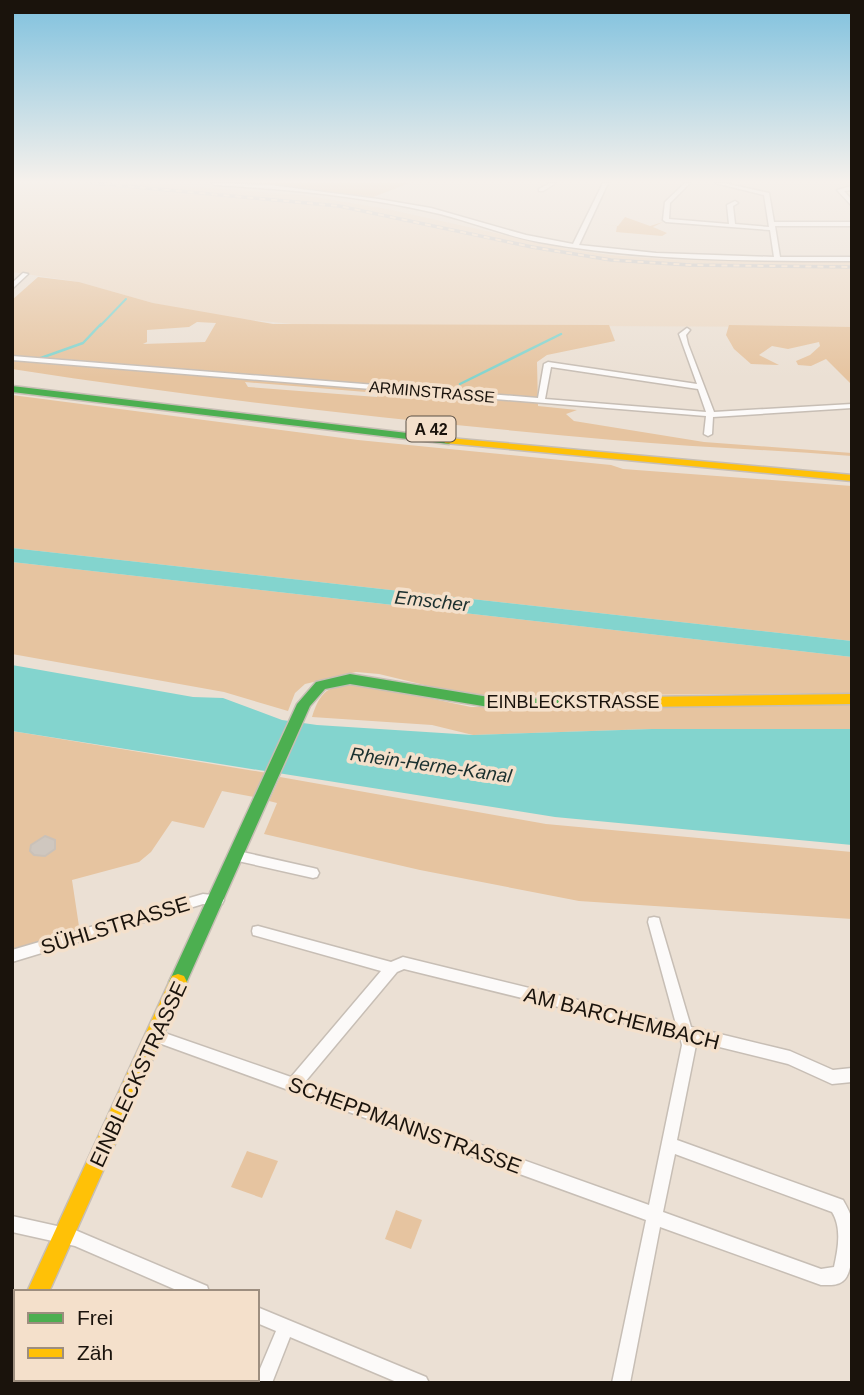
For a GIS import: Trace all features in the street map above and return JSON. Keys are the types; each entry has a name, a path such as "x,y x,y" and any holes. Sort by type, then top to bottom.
{"main road":[{"name":"A 42","path":"12,377 430,429 852,465"},
{"name":"A 42","path":"12,388 433,440 672,465 852,478"},
{"name":"EINBLECKSTRASSE","path":"39,1290 218,900 300,713 317,688 331,682 350,679 501,704 852,699"}],"street":[{"path":"595,248 689,258 852,259"},
{"path":"776,248 777,260"},
{"path":"12,273 25,274 12,287"},
{"path":"687,330 683,338 711,414 708,434"},
{"name":"ARMINSTRASSE","path":"12,358 711,414 850,407"},
{"path":"541,401 548,364 701,387"},
{"path":"237,856 313,873"},
{"name":"SÜHLSTRASSE","path":"12,956 203,899 218,900"},
{"path":"621,1383 689,1045 654,922"},
{"name":"AM BARCHEMBACH","path":"258,931 392,968 403,963 804,1062 832,1077 852,1075"},
{"path":"295,1084 392,968"},
{"name":"SCHEPPMANNSTRASSE","path":"156,1036 295,1084 821,1277 837,1276 843,1265 845,1217 837,1206 670,1145"},
{"path":"12,1224 75,1238 196,1290"},
{"path":"259,1316 420,1383"},
{"path":"263,1383 286,1327"}],"shaded area":[{"path":"12,248 564,248 678,260 852,262 852,327 303,325 221,317 153,303 79,282 12,272"},
{"path":"38,277 79,282 153,303 273,324 609,325 615,341 547,355 537,362 538,406 577,410 566,414 574,421 704,442 852,453 852,456 643,442 463,426 237,400 12,369 12,300","holes":["197,322 216,323 205,342 143,344 147,342 147,330 189,327","245,382 378,393 379,393 377,397 248,387"]},
{"path":"729,325 852,327 852,385 826,359 811,366 798,365 796,361 810,355 820,346 819,342 788,349 772,346 759,355 779,365 751,364 734,349 726,335"},
{"path":"12,395 358,440 611,465 623,469 852,486 852,641 12,548"},
{"path":"12,562 852,657 852,693 470,696 379,674 356,672 305,684 295,693 288,711 224,692 12,654"},
{"path":"362,684 471,707 852,705 852,729 652,729 473,735 432,725 312,717 324,693 335,687"},
{"path":"12,731 267,773 254,797 222,791 204,828 172,821 151,852 139,862 72,880 80,933 12,952"},
{"path":"280,777 546,824 852,852 852,919 579,901 420,870 264,834 277,803 269,801"},
{"path":"247,1151 278,1161 262,1198 231,1187"},
{"path":"396,1210 422,1220 411,1249 385,1239"}],"water":[{"name":"Emscher","path":"12,548 852,641 852,657 12,562"},
{"name":"Rhein-Herne-Kanal","path":"12,665 193,697 223,698 282,720 317,725 473,735 652,729 852,729 852,845 555,817 12,731"}],"building":[{"path":"45,836 55,840 55,849 45,856 34,855 30,851 31,845"}],"waterway":[{"path":"100,326 126,299"},
{"path":"38,359 83,343 101,324"},
{"path":"460,384 561,334"}],"railway":[{"path":"539,248 611,260 690,265 852,267"}],"traffic: fast":[{"path":"12,389 449,441"},
{"path":"178,982 304,704 321,685 350,679 501,704 642,702"}],"traffic: slow":[{"path":"449,441 852,478"},
{"path":"642,702 852,699"},
{"path":"39,1290 178,982"}]}
